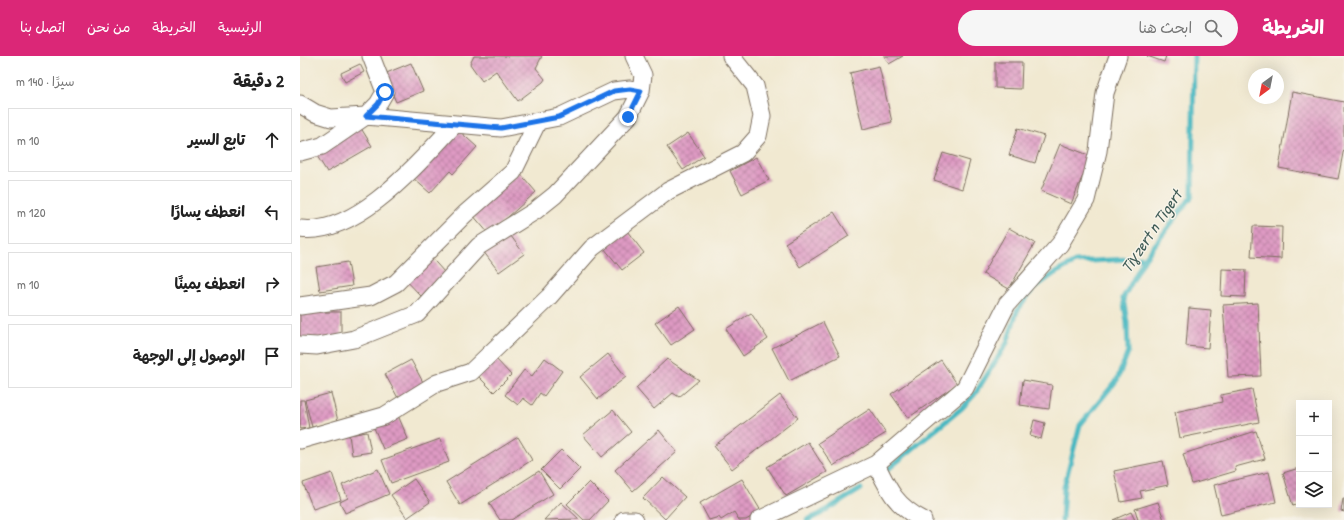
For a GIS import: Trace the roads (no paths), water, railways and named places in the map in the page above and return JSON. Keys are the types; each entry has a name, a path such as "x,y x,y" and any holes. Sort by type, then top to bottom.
{"street":[{"path":"300,152 322,146 366,116 378,104 385,92 371,56"},
{"path":"300,344 317,346 354,339 417,314 479,246 535,211 555,195 628,117 641,91 643,75 634,56"},
{"path":"300,440 384,416 437,383 471,372 549,297 592,248 668,190 743,153 758,136 762,116 755,86 731,56"},
{"path":"760,520 876,464 965,388 1007,304 1060,244 1086,200 1098,151 1105,93 1118,56"},
{"path":"300,104 315,113 331,118 366,116 501,128 559,117 614,91 630,89 641,91"},
{"path":"300,306 371,296 396,283 465,214 513,172 538,121"},
{"path":"300,229 309,230 336,225 376,202 412,170 455,124"},
{"path":"876,464 889,492 908,512 923,520"},
{"path":"624,520 635,520"}],"waterway":[{"name":"Tiɣzert n Tigert","path":"1062,520 1064,487 1080,425 1117,380 1128,352 1127,322 1123,298 1145,258 1192,196 1194,56"},
{"path":"887,470 962,408 975,394 1007,343 1017,311 1033,289 1055,273 1075,262 1145,258"},
{"path":"807,520 820,514 861,489"}]}
